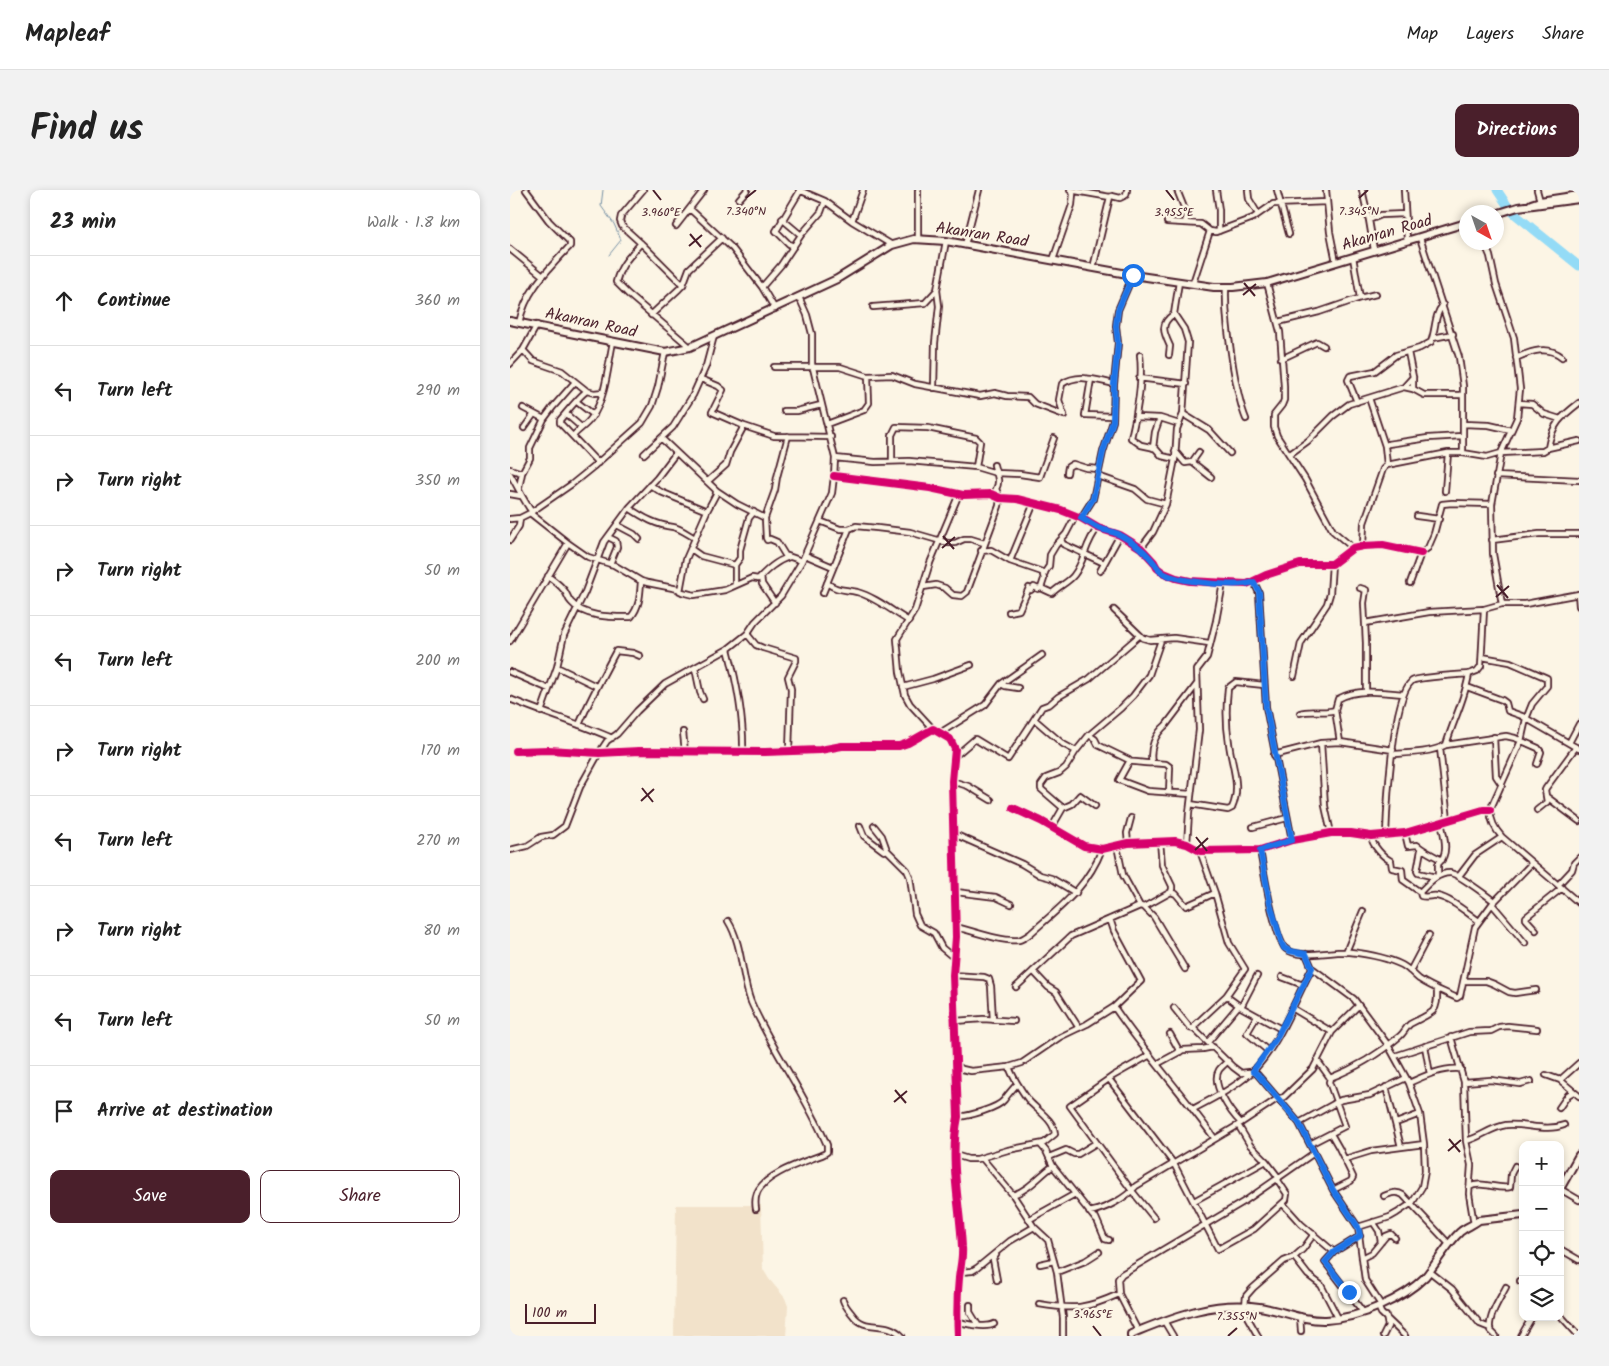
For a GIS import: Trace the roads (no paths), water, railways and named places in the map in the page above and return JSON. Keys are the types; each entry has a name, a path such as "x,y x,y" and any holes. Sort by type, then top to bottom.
{"main road":[{"path":"1526,206 1540,200 1579,195"},
{"path":"1504,211 1526,206 1579,199"},
{"name":"Akanran Road","path":"510,321 665,352 690,348 837,279 892,245 918,240 946,241 1133,275 1226,287 1268,283 1459,225"},
{"path":"1562,1186 1579,1155"},
{"path":"1132,1334 1178,1315 1206,1308 1258,1307 1324,1320 1363,1312 1380,1306 1413,1287 1429,1271 1449,1244 1470,1225 1479,1220 1519,1215"}],"street":[{"path":"519,323 528,296 570,246 570,242 549,221 526,190"},
{"path":"643,190 628,206 620,221 622,226 682,285"},
{"path":"739,200 746,190"},
{"path":"794,246 789,244 776,231 800,190 825,201 852,221 892,245"},
{"path":"852,221 863,190"},
{"path":"918,190 918,240"},
{"path":"966,245 980,190"},
{"path":"1070,190 1110,197 1123,197 1126,195 1127,190"},
{"path":"1053,260 1072,204 1074,194 1070,190"},
{"path":"1177,190 1185,210 1186,223"},
{"path":"1216,190 1219,210 1219,231"},
{"path":"1248,190 1249,199 1258,214"},
{"path":"1276,190 1289,234"},
{"path":"1326,190 1330,232 1336,262"},
{"path":"1362,190 1374,250"},
{"path":"1404,190 1407,240"},
{"path":"1537,190 1540,200"},
{"path":"676,226 702,191"},
{"path":"1093,268 1110,197"},
{"path":"762,287 781,265 801,235 820,212 825,201"},
{"path":"1167,222 1201,224 1210,231 1219,231 1246,221 1269,206 1327,202"},
{"path":"690,209 732,248 762,287 775,309"},
{"path":"1369,220 1381,215 1405,214"},
{"path":"782,219 801,235"},
{"path":"1193,283 1210,231"},
{"path":"652,315 682,285 689,269 722,238"},
{"path":"1420,238 1459,357 1463,395 1463,453"},
{"path":"934,388 935,343 939,306 936,290 946,241"},
{"path":"641,243 619,270 616,282 690,348"},
{"path":"510,249 543,276"},
{"path":"1487,250 1514,338 1520,389 1517,418 1500,453 1492,504 1492,540 1502,604"},
{"path":"1353,256 1360,298"},
{"path":"1081,518 1093,499 1099,469 1110,433 1118,343 1116,326 1118,310 1133,275"},
{"path":"1169,355 1170,346 1165,338 1164,327 1166,321 1174,314 1179,282"},
{"path":"1268,283 1280,332 1284,400 1274,418 1277,436 1290,454 1333,530 1352,548"},
{"path":"1226,287 1226,321 1235,377 1242,410 1246,419"},
{"path":"873,307 925,303 936,290"},
{"path":"1278,322 1320,312 1376,294"},
{"path":"510,850 526,846 541,836 553,835 565,826 580,787 603,746 665,684 728,649 747,634 755,622 781,596 802,561 832,493 834,458 831,437 821,405 813,367 812,334 800,297"},
{"path":"1357,402 1348,380 1350,376 1375,371 1396,355 1424,347 1431,342 1436,328 1435,319 1443,304"},
{"path":"1141,548 1153,532 1166,504 1175,459 1177,428 1183,414 1188,342 1184,329 1174,314"},
{"path":"510,364 523,350 537,325"},
{"path":"1432,338 1453,334"},
{"path":"644,454 673,426 693,395 701,379 714,336"},
{"path":"573,436 594,415 601,400 613,342"},
{"path":"1281,359 1317,342 1324,346"},
{"path":"523,350 533,361 562,371 587,391 594,393 603,392"},
{"path":"1516,358 1535,350 1556,352 1562,357"},
{"path":"510,519 520,518 531,512 572,484 598,463 646,418 658,387 665,352"},
{"path":"1408,352 1413,377 1413,389"},
{"path":"1140,355 1141,366 1136,417 1131,438 1156,449 1162,456 1175,459"},
{"path":"774,367 840,367 868,376 892,375 908,383 980,396 995,393 1007,396 1028,397 1035,404 1064,416 1059,400 1062,384 1075,379 1091,379 1114,384"},
{"path":"827,424 864,410 869,403 868,376"},
{"path":"1404,387 1413,377"},
{"path":"1140,378 1186,384"},
{"path":"701,379 723,390 712,412 744,426 774,436 831,437"},
{"path":"1091,379 1085,415 1113,416"},
{"path":"519,488 522,473 530,458 530,448 544,419 575,382"},
{"path":"1290,454 1308,441 1333,416 1349,404 1404,387 1424,395 1463,395"},
{"path":"587,391 581,395 560,420 560,423 598,463"},
{"path":"1369,398 1385,446 1386,465"},
{"path":"577,402 594,415"},
{"path":"1519,403 1532,404 1544,414 1560,419"},
{"path":"1548,448 1554,427 1560,419 1579,403"},
{"path":"784,411 797,411 821,405"},
{"path":"522,408 544,419"},
{"path":"524,428 534,414"},
{"path":"566,414 581,427"},
{"path":"1183,414 1209,430 1230,453"},
{"path":"1136,417 1160,418 1179,424"},
{"path":"1153,448 1154,432 1160,418"},
{"path":"1463,424 1489,425 1511,430"},
{"path":"708,481 726,464 730,452 744,426"},
{"path":"892,461 892,435 896,426 928,428 976,438 980,442 976,467"},
{"path":"788,436 774,495 765,518 766,538 780,544 780,549 789,557 802,561"},
{"path":"1385,446 1428,438 1462,436"},
{"path":"661,438 716,490 736,504 765,518"},
{"path":"834,458 976,467 996,473 1040,477 1054,438"},
{"path":"1363,546 1364,523 1382,469 1386,465 1448,454 1463,453 1487,457 1500,453 1543,451 1548,448 1579,441"},
{"path":"1175,452 1185,463 1192,462 1211,477"},
{"path":"1192,462 1199,452"},
{"path":"541,712 557,667 564,635 578,608 608,537 629,508 676,453"},
{"path":"1445,491 1448,454"},
{"path":"1067,473 1068,467 1073,464 1099,469"},
{"path":"923,587 936,585 945,588 953,595 965,595 1000,498 996,488 999,484 994,465"},
{"path":"510,469 522,473"},
{"path":"510,474 531,512 568,543 588,557 610,564 641,581 678,589 694,595 704,594 725,590 752,578 758,579 764,571 782,559 789,557"},
{"path":"834,476 930,488 959,494 992,494 1000,498 1017,498 1076,515 1098,528 1120,534 1141,548 1154,562 1156,568 1176,578 1240,585 1254,582 1266,575 1300,564 1332,564 1352,548 1363,546 1383,545 1421,553"},
{"path":"1098,476 1135,489 1147,499 1166,504"},
{"path":"1496,476 1579,480"},
{"path":"650,485 661,492 706,511"},
{"path":"680,591 686,559 706,511 716,494 716,490"},
{"path":"510,494 521,496"},
{"path":"958,1336 957,1320 963,1250 955,1177 954,1134 958,1117 953,975 956,892 952,781 955,749 952,742 933,729 910,704 903,687 900,672 897,639 915,610 939,541 959,494"},
{"path":"1010,561 1034,503"},
{"path":"1410,583 1421,553 1428,548 1439,519 1442,504 1492,504"},
{"path":"629,508 650,521 696,538"},
{"path":"735,584 735,566 740,558 740,550 749,518 754,512"},
{"path":"1041,588 1044,579 1043,575 1049,566 1050,555 1066,534 1076,515"},
{"path":"1417,516 1439,519"},
{"path":"510,540 519,526 520,518"},
{"path":"820,521 840,528 849,529 856,526 910,532 955,544 964,539 971,539 984,544"},
{"path":"617,524 639,539"},
{"path":"1009,612 1019,610 1029,588 1031,590 1041,588 1052,593 1070,579 1079,567 1092,534 1098,528"},
{"path":"823,593 849,529"},
{"path":"1100,571 1120,534"},
{"path":"1492,540 1539,534 1579,534"},
{"path":"608,537 616,541 618,547 610,564"},
{"path":"1061,540 1063,544 1104,563"},
{"path":"510,641 568,543"},
{"path":"691,549 701,556 735,566"},
{"path":"982,551 991,550 1010,561 1045,573"},
{"path":"805,555 833,567"},
{"path":"1294,676 1301,643 1327,604 1332,564"},
{"path":"548,576 562,587 571,602 578,608 587,612 612,617 631,617 639,603 641,581"},
{"path":"761,576 762,584 775,603"},
{"path":"1254,582 1259,592 1264,685 1274,755 1292,840"},
{"path":"827,583 833,588 856,592 872,598 909,621"},
{"path":"1187,844 1199,730 1197,670 1207,656 1223,584"},
{"path":"1360,588 1366,590 1364,603 1366,692"},
{"path":"1365,623 1430,612 1484,609 1502,604 1525,604 1578,594 1579,606"},
{"path":"1386,835 1388,795 1396,722 1403,694 1406,688 1415,680 1469,674 1477,671 1481,666 1484,609"},
{"path":"1114,610 1140,635 1150,640 1180,638 1187,641 1209,643"},
{"path":"747,634 756,645 796,658 788,677 791,689 789,751"},
{"path":"954,757 975,738 1008,759 1042,707 1050,704 1089,678 1140,635"},
{"path":"1063,808 1041,789 1041,785 1046,778 1066,768 1076,751 1089,735 1121,708 1138,689 1149,675 1161,640"},
{"path":"728,649 736,677 744,732 743,752"},
{"path":"579,725 596,686 609,667 616,651 633,653 640,656"},
{"path":"940,733 985,705 1001,684 1042,656"},
{"path":"1482,657 1510,662 1546,678 1547,686 1532,704 1521,740 1490,810 1491,821 1502,837 1579,903"},
{"path":"903,687 971,666"},
{"path":"557,667 596,686"},
{"path":"695,668 703,699"},
{"path":"510,672 549,689"},
{"path":"1446,745 1467,687 1469,674"},
{"path":"1190,804 1228,810 1232,808 1236,778 1229,744 1228,688 1236,682 1264,685"},
{"path":"1001,684 1018,688"},
{"path":"1152,763 1151,755 1156,737 1197,684"},
{"path":"1467,687 1502,700 1506,703 1508,711 1577,748 1546,788 1547,802 1537,810"},
{"path":"1340,742 1335,710 1338,699 1343,696 1366,692 1403,694"},
{"path":"510,699 612,738"},
{"path":"1300,713 1305,711 1324,712 1335,710"},
{"path":"1034,719 1063,744 1076,751"},
{"path":"1569,743 1579,724"},
{"path":"516,751 549,750 599,753 743,752 820,750 842,746 899,746 933,729"},
{"path":"683,732 685,752"},
{"path":"1089,735 1095,739 1098,745 1129,760 1129,762"},
{"path":"1274,755 1321,743 1340,742 1393,752 1440,748 1446,745 1506,736 1521,740 1540,750 1537,764"},
{"path":"1494,738 1496,776 1502,785"},
{"path":"1321,743 1325,806 1332,833"},
{"path":"603,746 607,753"},
{"path":"1440,748 1448,820"},
{"path":"1129,762 1137,761 1145,764 1169,765 1169,793"},
{"path":"1129,762 1119,780 1140,790 1191,794"},
{"path":"952,781 968,786 991,800"},
{"path":"1052,827 1063,808 1072,804 1080,795 1095,806"},
{"path":"1547,797 1579,821"},
{"path":"1013,808 1052,827 1084,846 1102,848 1128,843 1175,841 1187,844 1200,852 1260,850 1292,840 1332,833 1371,836 1386,835 1405,832 1483,810 1490,810"},
{"path":"1128,843 1127,833 1131,818"},
{"path":"1253,827 1287,818"},
{"path":"1420,892 1437,876 1438,864 1442,860 1445,846 1441,822"},
{"path":"860,826 864,836 884,850 887,850"},
{"path":"874,826 880,832 887,850 903,866 910,877 915,914 920,925 934,933 942,948 954,958"},
{"path":"1405,832 1408,846 1417,845 1421,850 1433,854 1442,860"},
{"path":"954,834 1022,864 1040,876 1051,878 1076,893"},
{"path":"1371,836 1372,841 1385,858 1391,861 1392,868 1402,870 1402,880 1420,892 1421,896 1427,898 1434,896 1445,899 1479,921"},
{"path":"1459,876 1476,855 1502,837"},
{"path":"1160,841 1162,864 1172,886 1171,892"},
{"path":"1116,846 1123,875 1142,906 1154,917 1184,969"},
{"path":"956,927 1001,938 1019,940 1030,934 1076,893 1096,865 1102,848"},
{"path":"1260,850 1270,903 1284,948 1306,954 1346,952 1370,955 1398,963 1421,980 1457,998 1460,996 1464,981 1475,927 1493,902 1532,863"},
{"path":"1421,850 1417,872 1437,876 1450,873 1459,876 1493,902 1525,943"},
{"path":"1194,1029 1195,1025 1226,996 1245,969 1229,943 1215,893 1200,852"},
{"path":"1536,930 1526,917 1560,886 1579,858"},
{"path":"1574,863 1579,867"},
{"path":"956,892 996,897 1011,904"},
{"path":"1171,892 1176,894 1186,906 1215,893"},
{"path":"1016,986 1071,936 1171,892"},
{"path":"1346,952 1363,911"},
{"path":"957,1065 962,1069 971,1071 1009,1067 1022,1063 1060,1037 1114,1008 1141,981 1114,931 1110,919"},
{"path":"728,922 734,934 745,986 751,1002 775,1051 796,1085 827,1145 827,1152 824,1154 781,1172 768,1180 757,1192 755,1200 756,1209"},
{"path":"1410,971 1429,936"},
{"path":"1306,954 1312,968 1354,999 1388,1045 1409,1083 1420,1114 1425,1171 1422,1187 1412,1203 1390,1217 1358,1227"},
{"path":"1193,1109 1222,1094 1253,1071 1281,1030 1312,968"},
{"path":"1033,971 1048,987 1056,992 1079,1028"},
{"path":"953,975 989,979 992,986 993,1020"},
{"path":"1208,1042 1240,1006 1257,976"},
{"path":"1282,977 1303,985"},
{"path":"1464,981 1486,981 1515,993 1536,990"},
{"path":"1330,1078 1363,1063 1402,1035 1410,1024 1415,1023 1422,1016 1429,1015 1436,1005 1437,989"},
{"path":"1226,996 1281,1030"},
{"path":"1089,1212 1126,1196 1136,1186 1240,1124 1277,1099 1284,1097 1313,1069 1332,1032 1358,1006"},
{"path":"1114,1008 1215,1139"},
{"path":"1174,1008 1190,1028 1194,1029 1241,1073 1253,1071"},
{"path":"1292,1008 1332,1032"},
{"path":"1257,1016 1247,1033 1268,1051"},
{"path":"955,1021 1014,1021"},
{"path":"1395,1056 1469,1032 1491,1031 1499,1027 1508,1026 1537,1029"},
{"path":"1170,1034 1180,1052"},
{"path":"1451,1037 1464,1082 1466,1141 1471,1165 1469,1187 1474,1224"},
{"path":"1156,1064 1180,1052 1203,1050 1213,1046"},
{"path":"1425,1046 1430,1074"},
{"path":"1150,1055 1109,1079 1070,1106 1154,1218"},
{"path":"1310,1144 1345,1126 1329,1082 1330,1078 1317,1060"},
{"path":"1109,1079 1174,1164 1194,1201 1194,1206 1220,1250 1254,1229 1283,1204 1288,1197 1266,1160 1250,1145 1217,1085 1218,1070 1228,1061"},
{"path":"1560,1080 1579,1064"},
{"path":"955,1155 968,1159 982,1158 1008,1150 1040,1144 1053,1137 1055,1131 1046,1116 1030,1102 1017,1084 1009,1067"},
{"path":"1409,1083 1430,1074 1452,1068 1461,1069"},
{"path":"1253,1071 1299,1123 1333,1190 1358,1227 1365,1280 1380,1306 1381,1313 1405,1336"},
{"path":"1546,1075 1560,1080 1579,1096"},
{"path":"1299,1123 1336,1102 1350,1097 1364,1097 1406,1078"},
{"path":"1464,1082 1491,1080 1520,1084 1531,1081"},
{"path":"958,1117 972,1116 1000,1103 1006,1094 1017,1084"},
{"path":"1386,1087 1401,1147"},
{"path":"1559,1108 1568,1095 1573,1092"},
{"path":"1396,1124 1420,1114"},
{"path":"1466,1141 1479,1137 1494,1127 1520,1124 1536,1127 1564,1125"},
{"path":"1331,1134 1353,1177 1351,1181 1333,1190"},
{"path":"1049,1157 1066,1150 1078,1154 1096,1143"},
{"path":"1040,1144 1053,1166 1096,1220 1105,1239 1109,1240"},
{"path":"1344,1159 1371,1151 1424,1144"},
{"path":"1132,1334 1119,1294 1118,1279 1122,1274 1205,1226 1278,1179 1314,1153"},
{"path":"982,1158 1013,1195 1034,1227 1048,1240 1057,1272 1062,1308 1063,1336"},
{"path":"1194,1201 1266,1160"},
{"path":"1013,1195 1022,1192 1032,1185 1053,1166"},
{"path":"1469,1187 1474,1184 1503,1188 1510,1187 1511,1174 1515,1166"},
{"path":"1564,1191 1579,1200"},
{"path":"1384,1196 1391,1193 1399,1193 1412,1203 1449,1244"},
{"path":"1030,1219 1075,1194"},
{"path":"1283,1204 1301,1224 1334,1252"},
{"path":"1095,1211 1096,1220"},
{"path":"1373,1222 1379,1231 1381,1242"},
{"path":"960,1272 972,1271 977,1268 1010,1241 1034,1227"},
{"path":"1258,1336 1243,1307 1246,1296 1284,1261 1294,1256 1303,1248 1314,1234"},
{"path":"1362,1258 1372,1253 1389,1234 1395,1238"},
{"path":"1360,1236 1334,1252 1325,1262 1363,1312"},
{"path":"997,1280 993,1259 998,1251"},
{"path":"1564,1251 1579,1260"},
{"path":"1057,1272 1085,1261 1099,1252"},
{"path":"1294,1256 1308,1275 1320,1286 1338,1318"},
{"path":"1040,1264 1054,1261"},
{"path":"1429,1271 1452,1289 1480,1324 1490,1328 1494,1335"},
{"path":"1490,1328 1496,1306 1506,1287"},
{"path":"1039,1304 1062,1308 1084,1307 1119,1294"},
{"path":"843,1300 846,1307 859,1322 890,1327 902,1336"},
{"path":"970,1305 970,1312 978,1325"},
{"path":"1300,1316 1301,1331"},
{"path":"1383,1336 1388,1326 1386,1316"},
{"path":"1564,1319 1579,1336"},
{"path":"957,1320 962,1324 988,1326 994,1324"},
{"path":"1164,1320 1173,1336"},
{"path":"1521,1336 1530,1321"}],"waterway":[{"path":"603,190 601,206 614,224 621,240 609,255"},
{"path":"1497,190 1511,211 1579,266"}]}
